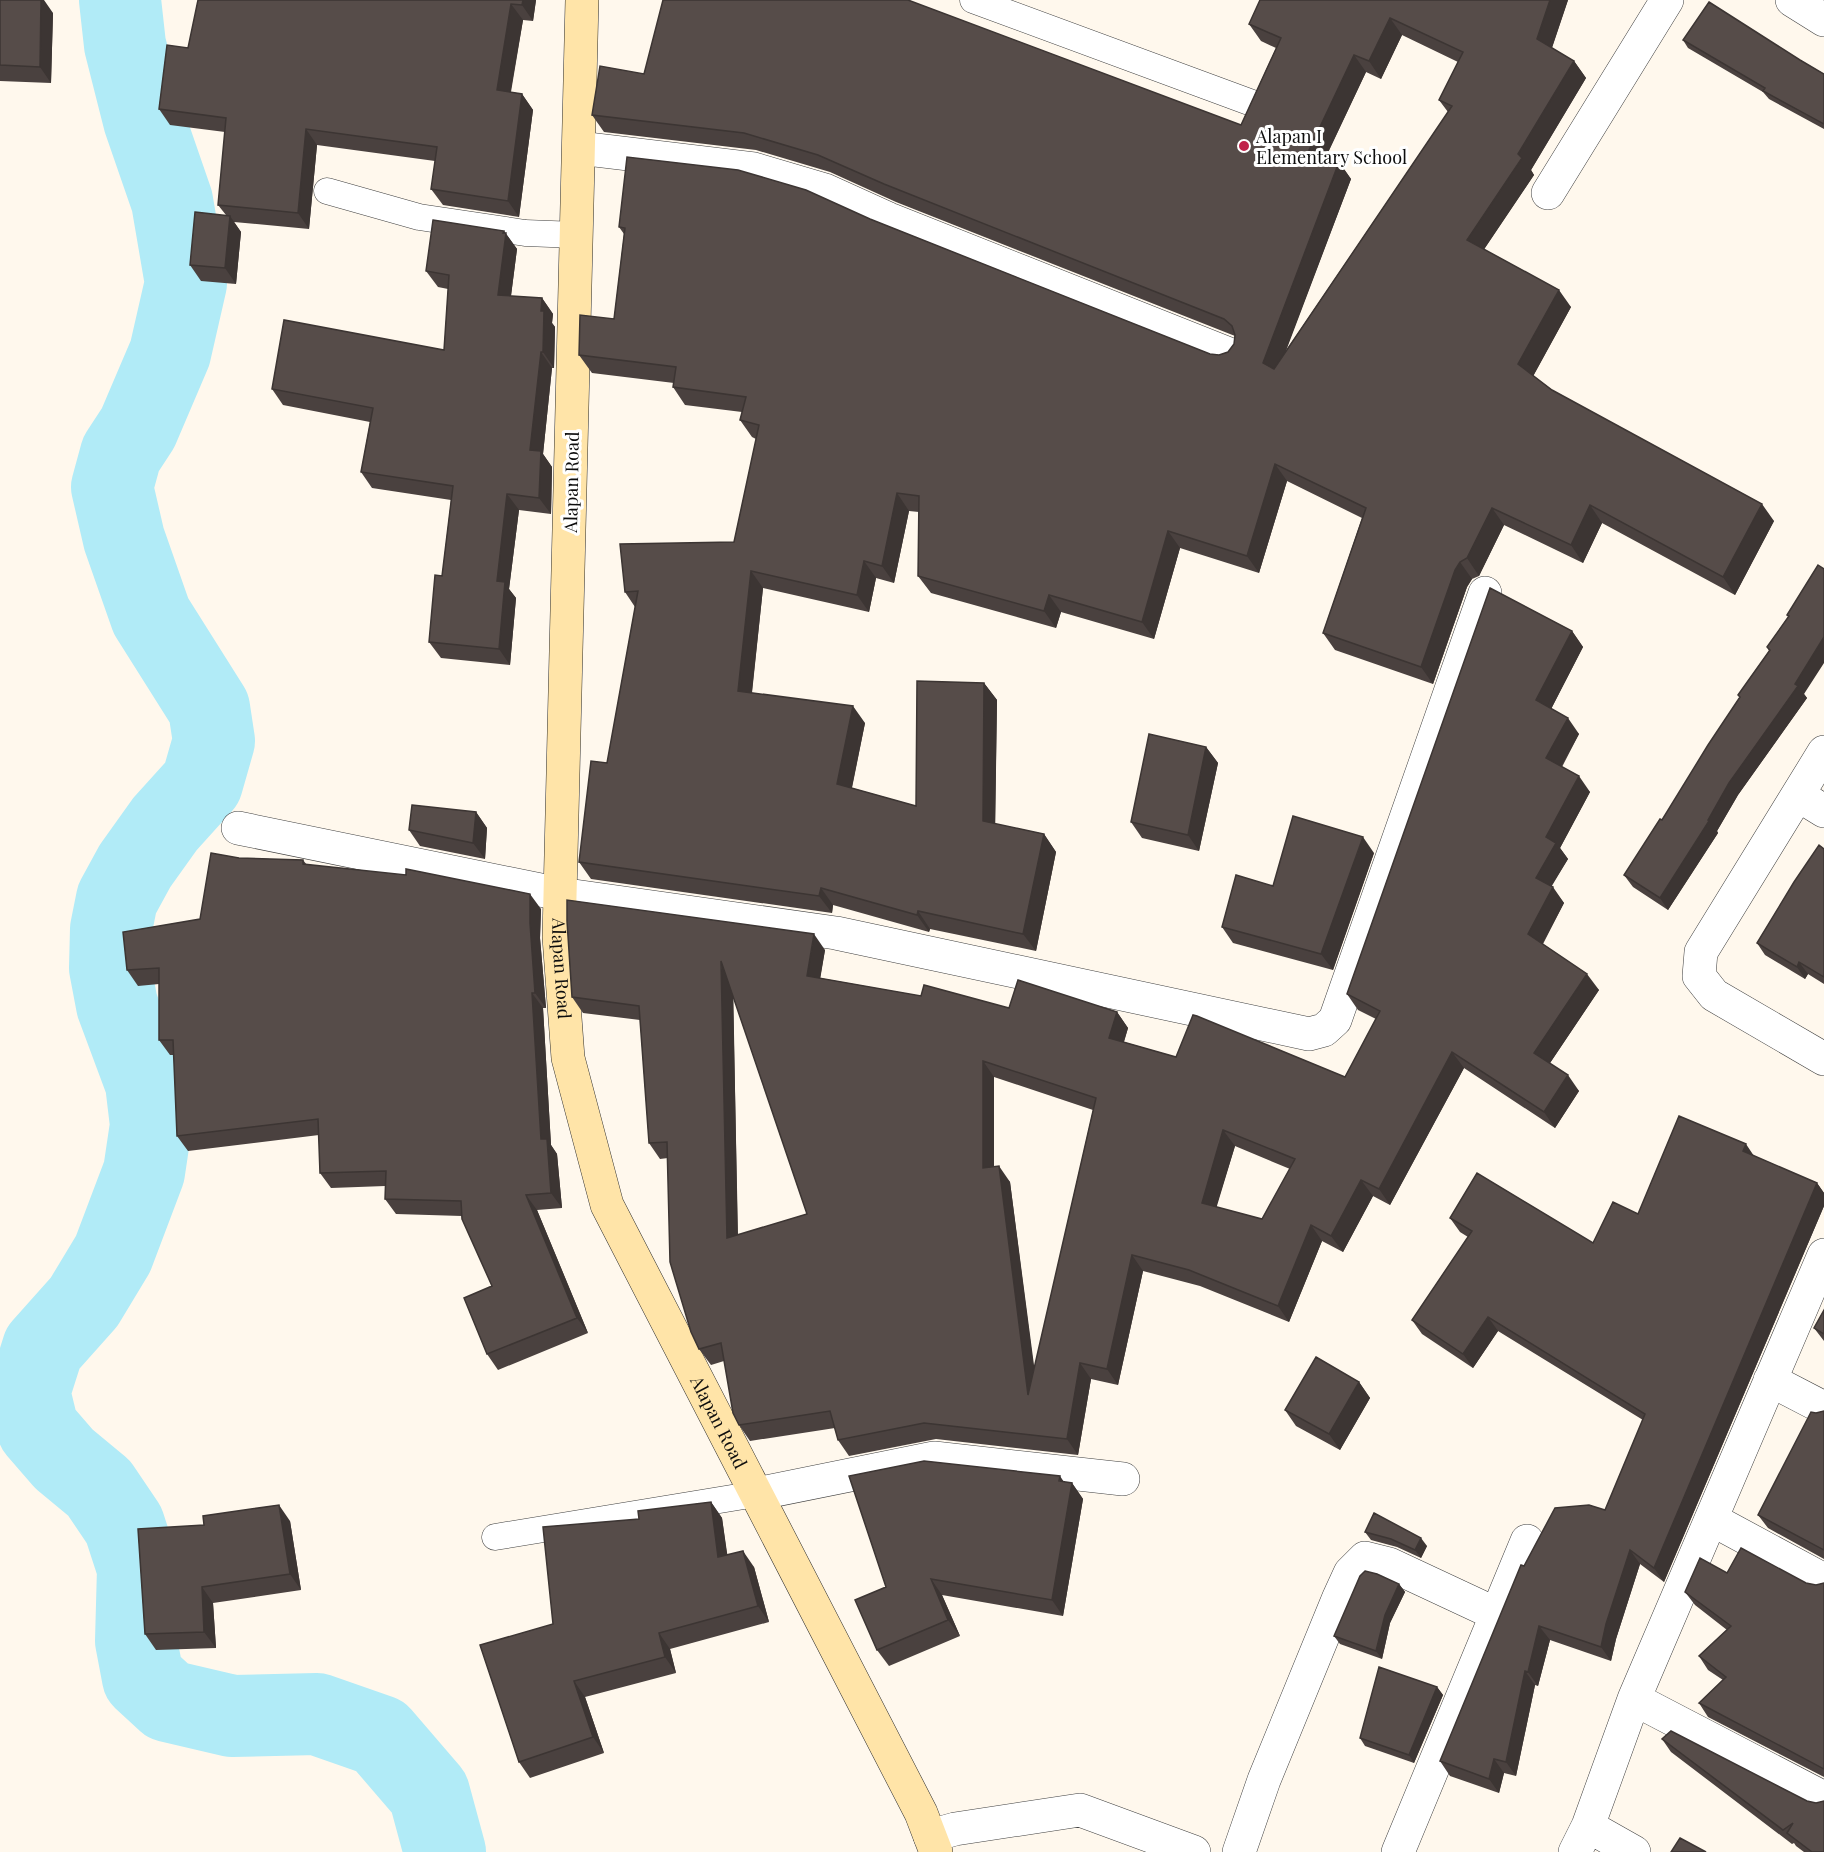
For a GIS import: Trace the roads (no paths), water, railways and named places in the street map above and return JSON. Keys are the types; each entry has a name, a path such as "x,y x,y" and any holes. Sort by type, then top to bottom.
{"street":[{"name":"Alapan Road","path":"582,0 559,937 568,1058 607,1205 921,1813 933,1844"},
{"path":"1548,193 1667,0"},
{"path":"1792,0 1824,20"},
{"path":"579,148 754,169 825,190 953,245 1229,354"},
{"path":"238,828 560,894 836,933 1309,1034 1324,1029 1335,1020 1485,593"},
{"path":"1824,752 1811,803 1701,952 1699,976 1714,995 1824,1059"},
{"path":"1634,1852 1581,1839 1634,1700 1824,1255"},
{"path":"1770,1380 1824,1408"},
{"path":"756,1494 934,1458 1123,1479"},
{"path":"1711,1520 1824,1580"},
{"path":"1398,1852 1527,1541"},
{"path":"1239,1852 1264,1780 1339,1597 1350,1573 1365,1558 1389,1564 1496,1614"},
{"path":"1634,1700 1824,1798"},
{"path":"933,1844 955,1829 1080,1810 1194,1852"}],"lane":[{"path":"973,0 1252,103"},
{"path":"327,191 419,217 525,233 577,236"},
{"path":"495,1537 756,1494"}],"waterway":[{"path":"120,0 125,45 144,120 172,201 186,283 170,353 138,428 121,454 112,487 124,539 151,616 209,708 214,741 202,783 165,824 135,866 117,899 111,929 110,968 117,1005 146,1083 151,1125 144,1172 113,1254 84,1302 43,1348 29,1392 38,1429 64,1459 99,1488 124,1525 138,1568 136,1641 143,1678 168,1701 232,1716 317,1714 380,1736 429,1793 445,1852"}],"place":[{"name":"Alapan I Elementary School","path":"1244,146"}]}
